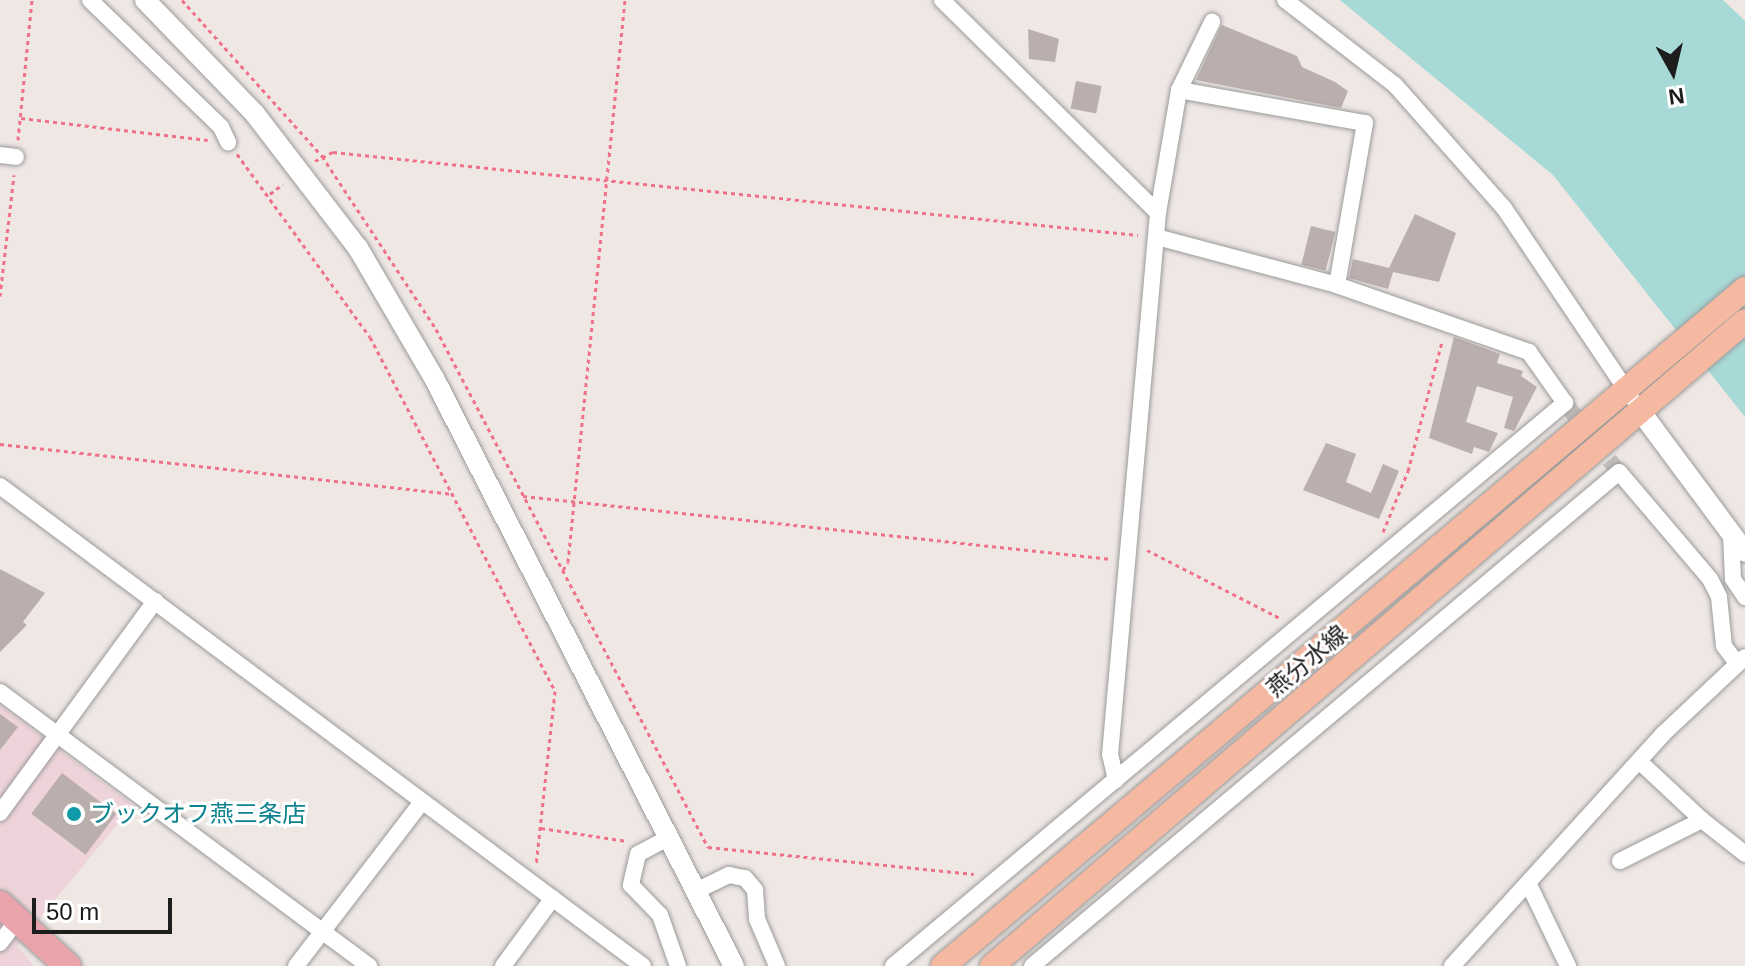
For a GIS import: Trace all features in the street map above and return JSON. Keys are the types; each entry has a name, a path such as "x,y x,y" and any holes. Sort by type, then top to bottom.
{"highway":[{"path":"10,911 68,966"}],"main road":[{"path":"1677,362 1745,289"},
{"path":"1677,362 1745,321"},
{"name":"燕分水線","path":"943,966 1625,388 1677,362"},
{"name":"燕分水線","path":"992,966 1641,412 1677,362"}],"street":[{"path":"90,0 221,127 228,142"},
{"path":"145,0 255,114 358,248 434,378 734,966"},
{"path":"942,0 1158,213"},
{"path":"1285,0 1395,85 1494,197 1641,412 1745,552"},
{"path":"1116,780 1110,755 1158,213 1179,90 1212,22"},
{"path":"1179,90 1365,123 1337,285"},
{"path":"893,966 1565,403 1529,352 1337,285 1157,237"},
{"path":"1032,966 1619,472 1710,579 1719,597 1724,646 1740,659 1639,761 1530,887 1452,966"},
{"path":"0,486 553,898 623,960 643,966"},
{"path":"1731,534 1733,579 1745,597"},
{"path":"0,813 155,601"},
{"path":"0,692 369,966"},
{"path":"1639,761 1702,820 1745,854"},
{"path":"296,966 422,802"},
{"path":"1620,861 1702,820"},
{"path":"668,838 638,854 631,885 660,915 678,966"},
{"path":"696,891 729,875 745,878 755,890 757,919 777,966"},
{"path":"1530,887 1568,966"},
{"path":"503,966 553,898"},
{"path":"0,943 10,911"}],"path":[{"path":"182,0 322,156 436,329 708,847 1002,877"},
{"path":"563,570 574,502 625,0"},
{"path":"21,118 228,142 270,194 370,337 555,691 534,885"},
{"path":"270,194 322,156 333,152 1157,237"},
{"path":"1388,551 1379,541 1408,471 1447,321"},
{"path":"0,444 453,494"},
{"path":"523,496 1127,561 1143,548 1298,627"},
{"path":"541,828 623,837 638,854"}],"shaded area":[{"path":"0,705 133,805 17,946 34,966 0,966"}],"water":[{"path":"1340,0 1723,0 1745,21 1745,417 1553,175"}],"building":[{"path":"1222,25 1297,56 1302,67 1348,91 1341,108 1196,80"},
{"path":"1028,29 1059,39 1055,62 1029,59"},
{"path":"1076,81 1102,86 1096,113 1071,108"},
{"path":"1415,214 1456,233 1439,282 1393,272 1388,289 1349,278 1353,259 1389,268"},
{"path":"1311,226 1335,232 1326,271 1301,265"},
{"path":"1454,337 1500,354 1497,363 1523,371 1521,376 1537,387 1514,431 1504,428 1513,397 1477,386 1466,422 1498,433 1489,452 1474,447 1472,454 1429,438"},
{"path":"1326,443 1356,454 1346,482 1371,493 1383,464 1399,471 1379,519 1303,490"},
{"path":"0,569 45,593 23,622 27,625 0,652"},
{"path":"0,714 18,727 0,750"},
{"name":"ブックオフ燕三条店","path":"62,773 116,814 86,855 31,814"}],"tunnel":[{"path":"1565,403 1619,472"}],"place":[{"name":"ブックオフ燕三条店","path":"74,814"}]}
